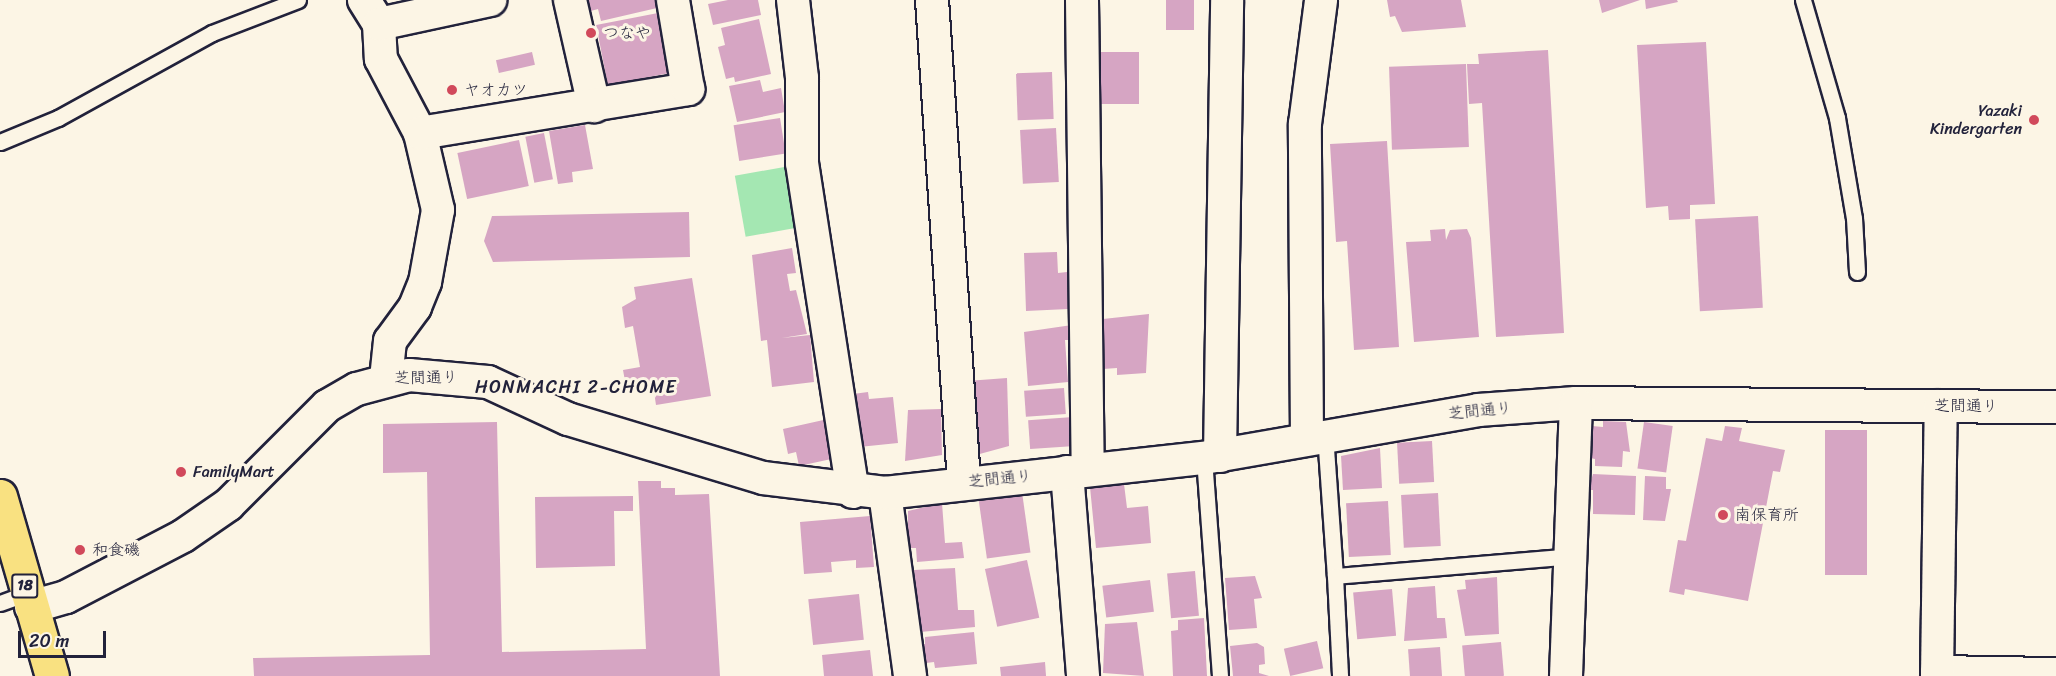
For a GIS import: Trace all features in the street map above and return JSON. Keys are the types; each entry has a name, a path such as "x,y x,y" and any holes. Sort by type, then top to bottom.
{"main road":[{"name":"18","path":"0,496 20,601 52,676"}],"street":[{"path":"386,378 390,341 425,282 438,210 420,133 381,59 372,12 490,0"},
{"path":"570,0 594,105"},
{"path":"420,133 688,89 673,0"},
{"path":"793,0 802,78 802,163 853,492"},
{"path":"932,0 964,483"},
{"path":"1082,0 1078,470 1083,676"},
{"path":"1212,457 1227,0"},
{"path":"1316,436 1305,124 1321,0"},
{"name":"芝間通り","path":"20,601 66,597 183,536 228,505 327,406 386,378 435,375 488,382 568,419 728,468 853,492 885,493 1212,457 1316,436 1478,410 1576,403 2056,407"},
{"path":"1566,676 1576,403"},
{"path":"1941,406 1937,674 2056,674"},
{"path":"885,493 910,676"}],"lane":[{"path":"0,142 58,117 212,33 298,0"},
{"path":"1803,0 1837,117 1854,218 1857,272"},
{"path":"1316,436 1335,576 1340,676"},
{"path":"1212,457 1220,676"},
{"path":"1335,576 1572,556"}],"green space":[{"path":"790,166 801,227 746,237 735,176"}],"building":[{"path":"584,0 655,0 657,8 601,21 598,9 587,12"},
{"path":"728,0 758,0 761,15 713,25 708,4"},
{"path":"1166,0 1194,0 1194,30 1166,30"},
{"path":"1387,0 1461,0 1466,27 1402,32 1395,16 1390,17"},
{"path":"1599,0 1640,0 1602,13"},
{"path":"1645,0 1677,0 1678,2 1646,9"},
{"path":"658,13 670,73 608,85 596,25"},
{"path":"759,19 771,74 735,82 734,77 726,79 718,47 725,45 721,28"},
{"path":"1706,42 1715,204 1690,205 1690,219 1669,220 1668,206 1646,208 1637,45"},
{"path":"1548,50 1564,333 1496,337 1482,103 1469,104 1467,64 1479,64 1478,54"},
{"path":"532,52 535,65 499,73 496,60"},
{"path":"1099,52 1139,52 1139,104 1099,104"},
{"path":"1466,64 1469,147 1392,150 1389,67"},
{"path":"1052,72 1054,119 1018,120 1016,73"},
{"path":"760,80 763,92 781,88 785,112 737,122 729,86"},
{"path":"780,118 786,154 739,161 734,125"},
{"path":"585,125 593,169 572,172 573,182 558,184 549,131"},
{"path":"1056,128 1059,182 1023,184 1020,130"},
{"path":"544,133 553,179 534,183 525,137"},
{"path":"519,140 529,186 467,199 457,153"},
{"path":"1387,141 1399,347 1354,350 1347,241 1336,242 1330,144"},
{"path":"689,212 690,257 493,262 484,241 492,216"},
{"path":"1758,216 1763,308 1700,311 1695,219"},
{"path":"1445,229 1446,240 1450,230 1467,229 1471,238 1479,337 1414,342 1406,242 1431,241 1430,230"},
{"path":"792,248 796,273 787,274 790,291 796,290 807,334 782,338 810,335 814,382 772,387 767,340 761,341 752,255"},
{"path":"1057,252 1058,273 1067,272 1068,309 1026,311 1024,253"},
{"path":"692,278 711,396 656,405 654,392 647,389 627,392 623,370 640,367 633,326 625,328 622,307 636,299 634,287"},
{"path":"1149,314 1146,373 1117,375 1117,368 1103,369 1103,319"},
{"path":"1072,325 1073,340 1065,340 1068,382 1028,386 1024,332"},
{"path":"1007,378 1009,446 976,455 967,381"},
{"path":"1064,388 1066,414 1026,417 1024,391"},
{"path":"868,392 869,399 893,397 898,443 859,447 853,394"},
{"path":"941,409 942,455 905,461 908,410"},
{"path":"1073,417 1075,446 1030,449 1028,420"},
{"path":"828,419 836,458 799,466 796,452 788,454 783,429"},
{"path":"1603,421 1626,422 1630,452 1623,451 1622,467 1595,466 1595,459 1590,458 1592,426 1603,427"},
{"path":"497,422 502,652 646,649 638,481 661,481 661,488 675,488 675,495 709,494 720,676 254,676 253,658 430,655 427,472 383,473 383,424"},
{"path":"1644,422 1673,426 1666,473 1637,469"},
{"path":"1725,426 1742,428 1739,441 1785,450 1780,472 1773,471 1748,601 1685,589 1684,595 1669,592 1678,540 1686,541 1706,438 1722,441"},
{"path":"1825,430 1867,430 1867,575 1825,575"},
{"path":"1432,441 1434,482 1399,484 1397,443"},
{"path":"1380,448 1382,488 1343,490 1341,456"},
{"path":"1593,474 1636,476 1635,515 1593,514 1593,490 1588,490"},
{"path":"1645,476 1666,477 1666,489 1671,489 1665,521 1643,520"},
{"path":"1124,484 1127,508 1148,506 1151,543 1096,548 1090,487"},
{"path":"1022,492 1030,552 987,559 978,498"},
{"path":"1438,493 1441,546 1404,548 1401,495"},
{"path":"633,496 633,511 614,511 615,566 536,568 535,497"},
{"path":"1388,501 1391,555 1349,557 1346,503"},
{"path":"942,503 945,543 962,542 964,558 917,562 916,548 908,548 908,511"},
{"path":"870,516 874,567 856,568 856,560 831,562 832,572 804,574 800,522"},
{"path":"1027,560 1039,618 997,627 985,569"},
{"path":"955,568 958,610 974,610 975,627 920,632 914,570"},
{"path":"1195,571 1199,616 1171,618 1167,573"},
{"path":"1255,576 1262,598 1254,599 1257,628 1229,630 1225,578"},
{"path":"1497,577 1499,634 1465,636 1457,590 1466,589 1465,580"},
{"path":"1150,580 1154,612 1106,618 1102,586"},
{"path":"1435,586 1437,618 1445,618 1447,638 1404,641 1408,588"},
{"path":"1392,589 1396,636 1357,639 1353,592"},
{"path":"859,594 864,640 813,645 808,599"},
{"path":"1204,618 1207,676 1173,676 1171,631 1178,630 1178,620"},
{"path":"1137,622 1144,676 1103,673 1105,624"},
{"path":"974,632 977,664 935,668 934,662 918,664 916,644 925,644 925,637"},
{"path":"1317,641 1323,668 1290,676 1284,649"},
{"path":"1501,642 1504,676 1465,676 1462,645"},
{"path":"1257,643 1264,647 1265,664 1259,665 1259,673 1269,676 1233,676 1230,646"},
{"path":"1440,647 1442,676 1410,676 1408,649"},
{"path":"870,650 873,676 824,676 822,655"},
{"path":"1045,662 1046,676 1001,676 1000,667"}],"place":[{"name":"つなや","path":"591,33"},
{"name":"ヤオカツ","path":"452,90"},
{"name":"Yazaki Kindergarten","path":"2034,120"},
{"name":"FamilyMart","path":"181,472"},
{"name":"南保育所","path":"1723,515"},
{"name":"和食磯","path":"80,550"}],"district":[{"name":"HONMACHI 2-CHOME","path":"576,387"}]}
